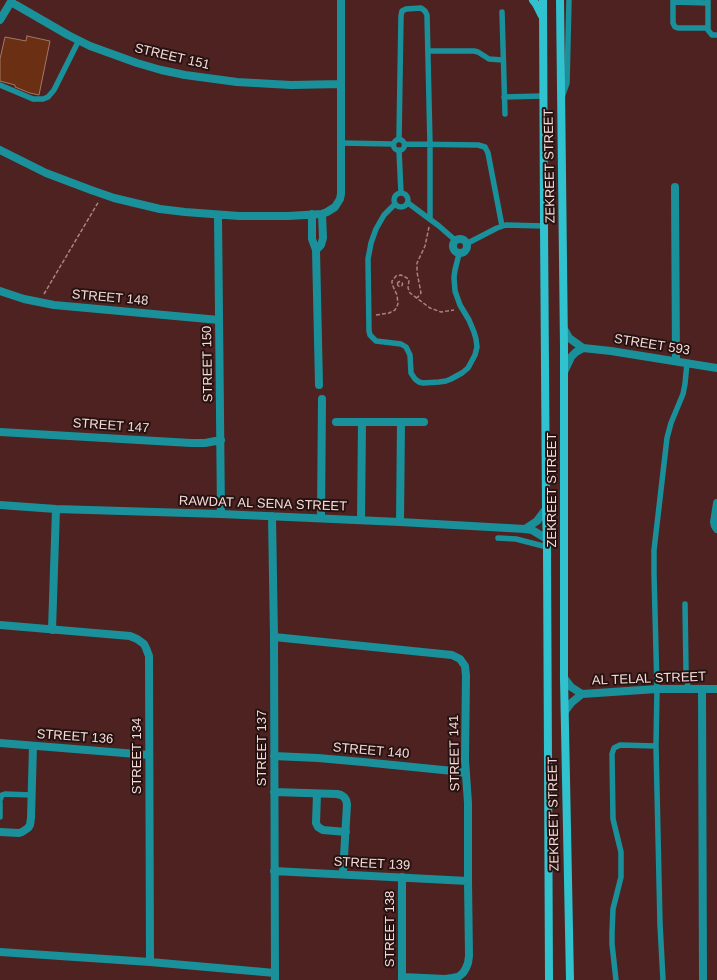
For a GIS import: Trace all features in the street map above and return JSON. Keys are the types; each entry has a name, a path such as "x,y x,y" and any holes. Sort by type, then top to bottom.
{"street":[{"path":"0,150 46,173 79,186 137,204 160,209 218,215 264,216 322,214 335,207 340,199 342,189 341,0"},
{"path":"532,0 536,4 543,19"},
{"name":"ZEKREET STREET","path":"544,0 543,96 549,980"},
{"name":"ZEKREET STREET","path":"560,0 564,329 564,678 570,980"},
{"path":"0,20 11,1"},
{"name":"STREET 151","path":"11,1 68,35 113,55 137,63 185,75 211,79 264,84 341,84"},
{"path":"675,187 676,361"},
{"path":"312,214 312,235 316,250 319,385"},
{"path":"316,250 321,245 323,238 322,214"},
{"name":"STREET 150","path":"218,215 221,514"},
{"path":"462,239 466,244 466,249 459,254 456,253 452,245 455,240 462,239"},
{"name":"STREET 148","path":"0,291 10,295 62,306 220,320"},
{"path":"564,329 569,338 583,348 571,357 564,372"},
{"name":"STREET 593","path":"583,348 717,368"},
{"path":"321,518 322,399"},
{"path":"336,422 424,422"},
{"path":"361,520 362,422"},
{"path":"400,522 401,422"},
{"name":"STREET 147","path":"0,432 191,444 221,440"},
{"path":"717,503 714,522 717,529"},
{"name":"RAWDAT AL SENA STREET","path":"0,505 56,509 321,518 525,529 532,530 547,543"},
{"path":"52,630 56,509"},
{"path":"525,529 537,521 546,509"},
{"name":"STREET 137","path":"272,516 274,637 275,976"},
{"name":"STREET 134","path":"0,625 130,636 138,639 146,648 149,656 150,962"},
{"name":"STREET 141","path":"274,637 452,655 460,659 465,666 465,773 468,797 468,963 463,973 452,978 402,979"},
{"name":"AL TELAL STREET","path":"564,678 571,688 582,694 656,689 717,689"},
{"path":"702,689 703,980"},
{"name":"AL TELAL STREET","path":"565,711 571,703 582,694"},
{"name":"STREET 136","path":"0,743 149,754"},
{"path":"0,832 22,832 28,828 31,821 33,746"},
{"name":"STREET 140","path":"274,756 356,761 465,773"},
{"path":"274,792 341,795 346,800 346,832 343,874"},
{"path":"317,794 316,823 318,827 323,830 346,832"},
{"name":"STREET 139","path":"274,871 468,881"},
{"name":"STREET 138","path":"402,878 402,979"},
{"path":"0,952 150,962 275,976"}],"lane":[{"path":"561,99 567,83 569,0"},
{"path":"708,28 675,27 673,23 673,1 708,2 708,28 708,30 710,34 717,35"},
{"path":"399,139 401,16 402,11 408,8 419,8 424,9 427,13 430,219"},
{"path":"502,12 505,114"},
{"path":"0,85 33,99 43,99 48,97 54,90 79,40"},
{"path":"428,51 474,51 489,59 503,60"},
{"path":"504,97 543,96"},
{"path":"341,143 393,144 394,141 399,139"},
{"path":"399,139 404,141 405,144 478,145 484,147 488,153 502,226"},
{"path":"393,144 395,148 399,150"},
{"path":"399,150 403,148 405,144"},
{"path":"399,150 401,192"},
{"path":"395,204 400,207 404,207 408,203 408,197 401,192"},
{"path":"395,204 394,198 401,192"},
{"path":"408,203 455,240"},
{"path":"395,204 384,215 376,229 371,243 368,259 369,331 376,341 400,344 408,349 412,373 415,379 419,382 439,382 451,379 468,368 475,355 477,347 474,332 462,309 454,284 455,270 459,254"},
{"path":"466,244 502,226 544,226"},
{"path":"663,980 660,924 656,746 654,550 667,438 671,423 683,394 687,363"},
{"path":"498,538 511,538 547,543"},
{"path":"685,604 686,670 688,689"},
{"path":"616,980 612,933 613,908 621,877 621,852 612,815 612,754 614,748 620,745 656,746"},
{"path":"0,817 0,801 2,795 32,795"}],"path":[{"path":"39,302 102,194"},
{"path":"416,298 421,293 417,272 417,262 425,246 430,219"},
{"path":"369,316 389,313 395,310 398,304 398,295 393,287 392,281 396,276 404,276 407,278 409,280 408,288"},
{"path":"392,281 400,286 403,284"},
{"path":"398,284 400,281 403,283 408,288 410,293 416,298 437,311 444,312 462,309"}],"building":[{"path":"27,36 50,41 39,95 15,87 15,85 0,81 0,59 5,37 26,41"}]}
